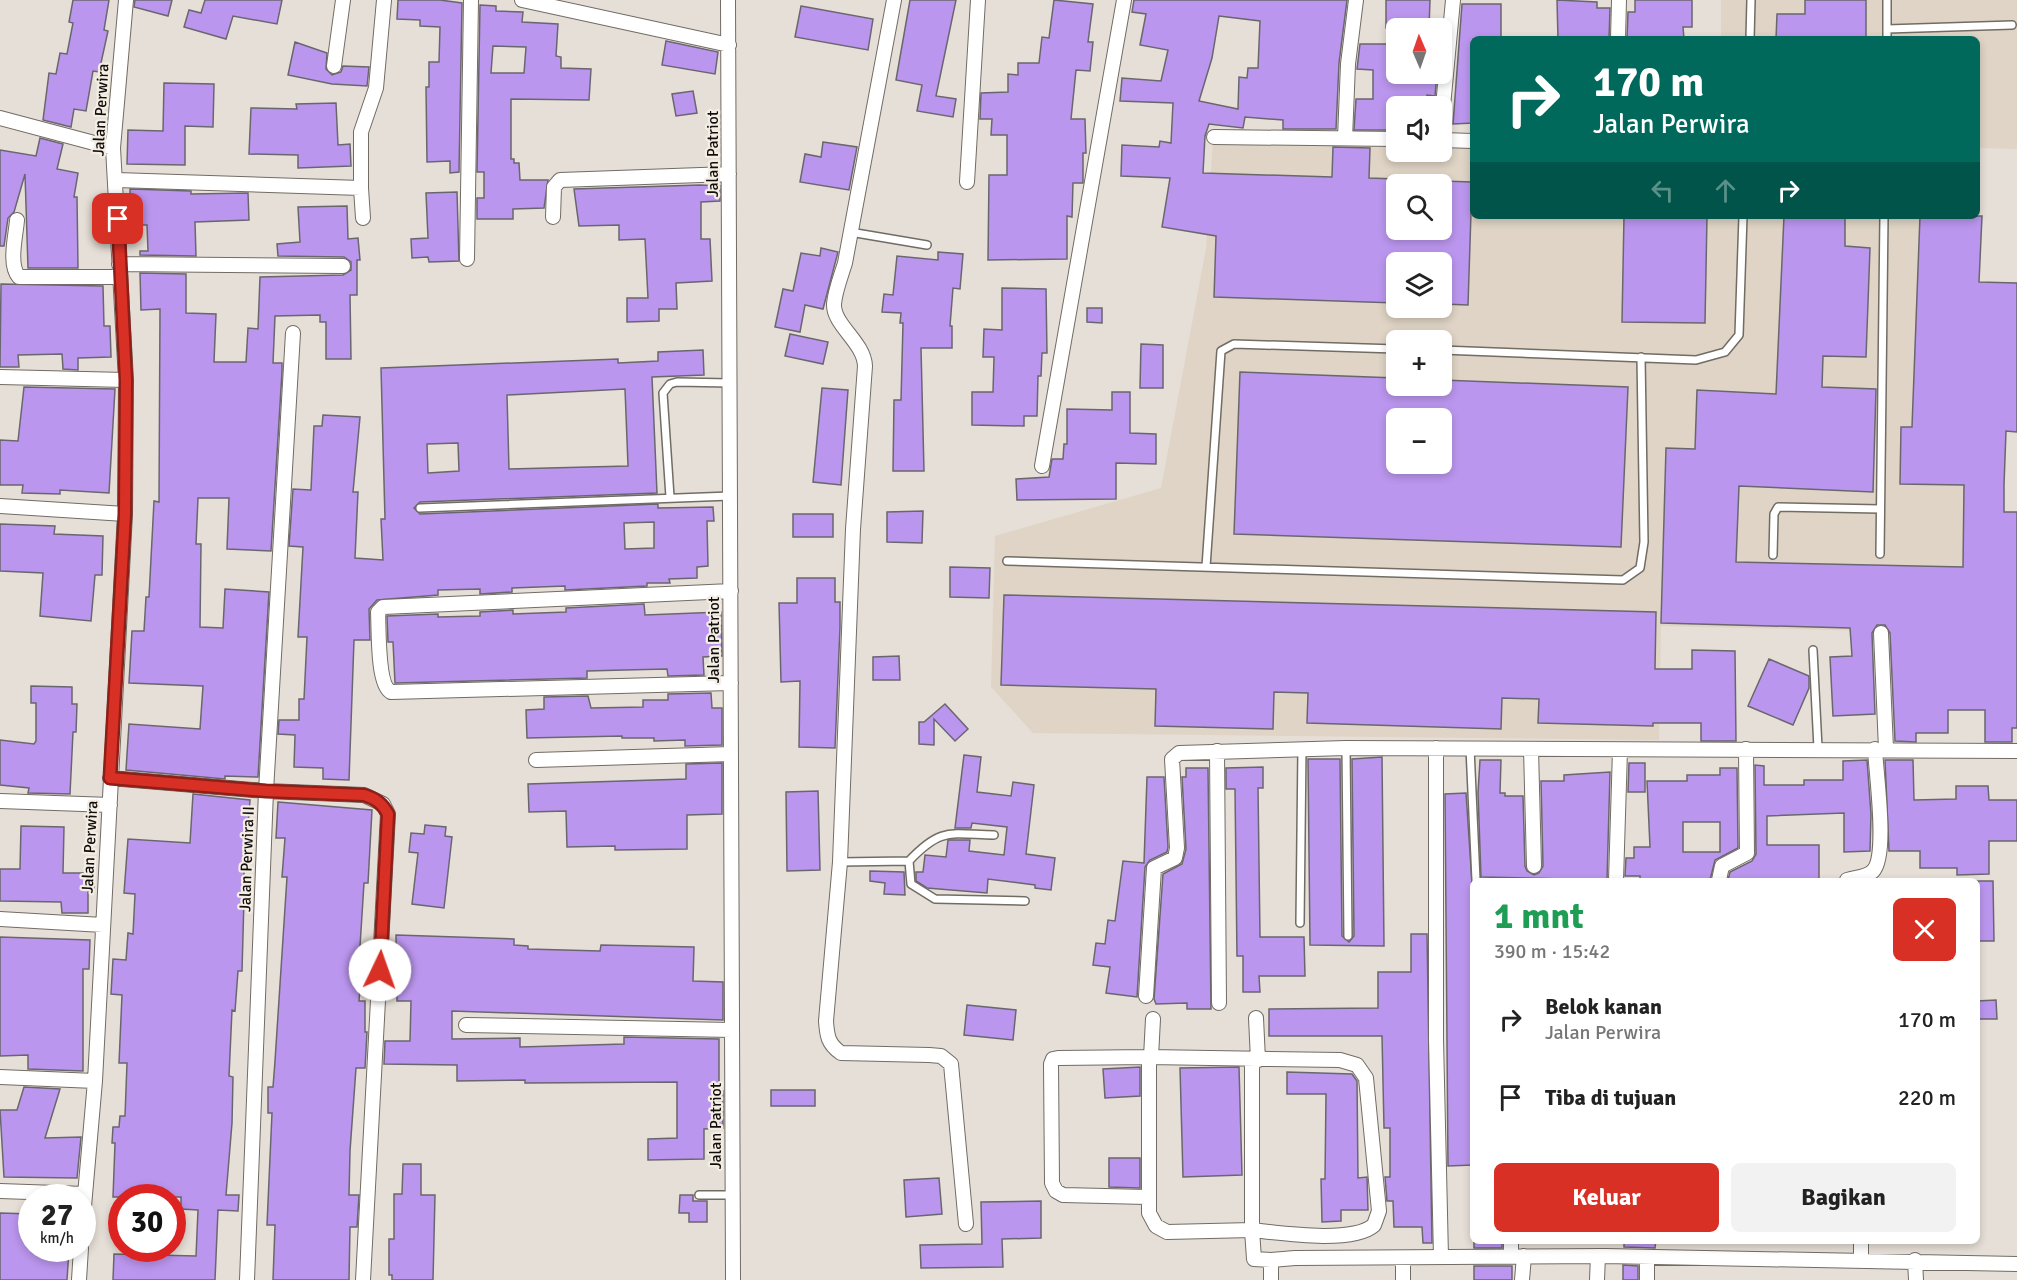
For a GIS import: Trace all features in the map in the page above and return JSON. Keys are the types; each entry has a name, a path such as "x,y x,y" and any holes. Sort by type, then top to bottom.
{"street":[{"name":"Jalan Perwira","path":"86,1184 95,1081 125,514 126,380 113,148 126,0"},
{"path":"334,66 343,0"},
{"path":"363,218 360,132 376,88 384,0"},
{"path":"467,259 471,0"},
{"path":"522,0 729,45"},
{"name":"Jalan Patriot","path":"728,0 733,1280"},
{"path":"894,0 834,306 838,318 860,348 865,366 853,529 840,862 826,1021 827,1038 832,1047 841,1053 941,1056 951,1064 966,1224"},
{"path":"967,182 978,0"},
{"path":"1042,466 1124,0"},
{"path":"1345,138 1348,64 1356,0"},
{"path":"1444,96 1453,0"},
{"path":"1618,0 1618,36"},
{"path":"0,118 113,148"},
{"path":"1214,137 1386,139"},
{"path":"1452,140 1470,141"},
{"path":"553,217 554,187 560,180 729,174"},
{"path":"116,180 361,188"},
{"path":"17,220 14,258 15,273 19,277 120,270 343,266"},
{"name":"Jalan Perwira II","path":"246,1280 266,791 293,333"},
{"path":"0,377 126,380"},
{"path":"0,506 125,514"},
{"path":"731,591 383,607 378,612 384,685 392,692 731,683"},
{"path":"1854,878 1869,874 1878,863 1881,633"},
{"path":"1146,996 1154,868 1175,858 1177,848 1172,759 1179,753 1302,748 1620,750 1818,748 2017,751"},
{"path":"1437,748 1436,1039 1441,1257"},
{"path":"1531,749 1534,866"},
{"path":"1719,878 1722,866 1747,853 1746,749"},
{"path":"1616,878 1620,750"},
{"path":"1217,751 1219,1003"},
{"path":"536,760 731,754"},
{"path":"110,778 266,791 364,795 383,804 388,814 363,1280"},
{"path":"0,801 110,805"},
{"path":"0,919 103,925"},
{"path":"1256,1017 1252,1230 1254,1260 1602,1256 1915,1260 2017,1264"},
{"path":"1148,1197 1063,1196 1056,1191 1052,1183 1051,1064 1053,1059 1150,1057 1348,1061 1362,1069 1366,1078 1379,1211 1374,1225 1358,1234 1293,1234 1252,1230 1167,1232 1156,1226 1149,1213 1148,1197 1150,1057 1153,1018"},
{"path":"466,1025 732,1030"},
{"path":"0,1077 95,1081"},
{"path":"0,1191 18,1192"},
{"path":"1512,1244 1522,1280"},
{"path":"1597,1280 1605,1244"},
{"path":"1861,1244 1861,1259"},
{"path":"1647,1257 1647,1280"},
{"path":"1403,1280 1404,1258"},
{"path":"1271,1280 1272,1260"},
{"path":"1915,1260 1916,1280"},
{"path":"79,1280 80,1262"}],"lane":[{"path":"1750,36 1751,0"},
{"path":"1887,0 1887,36"},
{"path":"1887,29 2012,25"},
{"path":"1452,350 1696,360 1725,352 1739,335 1743,219"},
{"path":"1880,554 1884,219"},
{"path":"850,232 927,245"},
{"path":"1206,567 1221,351 1234,344 1386,349"},
{"path":"1007,561 1623,580 1640,568 1644,542 1641,357"},
{"path":"670,497 663,393 670,384 677,382 730,383"},
{"path":"420,508 730,496"},
{"path":"1773,555 1773,514 1778,507 1880,509"},
{"path":"1813,650 1818,748"},
{"path":"1300,923 1302,748"},
{"path":"1346,748 1348,936"},
{"path":"1470,748 1476,878"},
{"path":"840,862 909,861 925,844 940,835 994,835"},
{"path":"909,861 911,884 935,899 1025,902"},
{"path":"699,1195 733,1195"}],"shaded area":[{"path":"1721,0 2017,0 2017,149 1980,148 1980,36 1721,36"},
{"path":"1213,139 1386,144 1386,162 1452,162 1452,145 1470,146 1470,219 1969,219 2007,634 1661,626 1659,740 1033,733 991,687 995,536 1161,488 1206,249"}],"building":[{"path":"73,0 109,0 104,30 108,31 99,72 93,71 86,111 74,109 71,127 43,120 49,73 56,74 60,53 67,54 73,23 69,22"},
{"path":"135,0 172,0 168,16 134,7"},
{"path":"205,0 282,0 277,24 233,16 226,39 184,27 189,10 201,13"},
{"path":"398,0 440,0 462,3 459,172 450,173 450,161 427,162 426,87 429,87 429,62 439,62 440,27 420,26 420,20 397,19"},
{"path":"910,0 956,0 936,96 956,99 953,117 917,111 922,85 896,80"},
{"path":"1054,0 1093,4 1088,42 1093,42 1090,71 1076,70 1071,119 1085,119 1086,153 1083,153 1083,183 1073,183 1072,217 1067,216 1067,259 988,260 989,175 1007,175 1007,135 991,135 992,119 980,119 981,93 1008,92 1008,74 1018,75 1018,63 1039,63 1042,37 1049,38"},
{"path":"1134,0 1347,0 1339,63 1336,129 1283,129 1283,120 1245,117 1243,128 1209,124 1205,136 1203,173 1332,177 1333,147 1370,148 1369,178 1386,179 1386,240 1452,240 1452,181 1470,182 1468,305 1452,304 1452,252 1386,252 1386,303 1214,297 1216,236 1162,227 1170,178 1121,176 1122,145 1159,147 1160,141 1171,143 1173,103 1120,101 1122,78 1161,81 1168,50 1140,45 1146,14 1132,12","holes":["1219,16 1260,21 1258,68 1248,68 1247,78 1239,77 1238,109 1199,101 1212,58"]},
{"path":"1386,0 1430,0 1429,18 1386,18"},
{"path":"1557,0 1597,2 1597,8 1610,8 1609,36 1558,36"},
{"path":"1635,0 1692,0 1692,27 1683,27 1684,36 1627,36 1628,12 1635,12"},
{"path":"1805,0 1866,0 1866,36 1776,36 1777,14 1805,14"},
{"path":"1462,4 1501,4 1501,36 1470,36 1470,123 1453,124"},
{"path":"480,5 496,6 496,11 523,12 522,22 558,24 556,56 561,57 561,68 591,69 589,100 511,99 511,159 514,159 514,163 519,163 520,180 548,180 544,208 513,209 513,219 477,219 477,198 484,198 484,172 477,172","holes":["493,46 526,47 524,73 491,73"]},
{"path":"801,6 873,19 868,50 795,37"},
{"path":"666,41 718,52 715,74 662,65"},
{"path":"295,42 327,53 326,69 332,75 341,72 343,66 369,67 367,86 332,84 288,75"},
{"path":"1360,44 1386,44 1386,84 1436,84 1435,96 1386,96 1386,130 1354,130 1356,99 1373,99 1373,70 1357,69"},
{"path":"164,83 214,84 213,127 185,126 185,165 127,164 128,130 163,131"},
{"path":"693,91 697,113 676,116 672,94"},
{"path":"336,103 338,145 350,144 351,166 298,168 298,155 249,154 251,108 297,109 296,104"},
{"path":"40,138 63,144 57,169 78,173 74,197 77,197 78,268 28,268 25,174 14,212 8,218 4,246 0,246 0,150 36,156"},
{"path":"823,142 857,147 849,190 800,182 805,154 821,157"},
{"path":"720,186 720,201 701,202 701,239 710,239 712,281 676,283 677,309 659,309 659,321 627,322 627,298 648,298 645,239 619,240 619,225 579,226 574,189"},
{"path":"130,189 191,191 191,194 248,193 249,220 195,222 196,256 140,255 140,251 148,251 147,225 131,225"},
{"path":"457,192 459,261 429,262 428,257 412,258 411,239 428,238 426,193"},
{"path":"347,206 348,239 358,238 360,260 357,260 357,295 350,295 351,359 326,359 326,322 320,322 320,315 275,316 273,363 282,363 282,372 271,551 227,549 229,498 198,498 196,544 201,544 200,627 223,628 225,589 269,592 258,777 225,776 225,779 126,770 129,724 200,729 203,686 129,683 132,631 144,631 146,597 149,597 154,501 159,502 160,309 141,310 140,273 186,274 186,313 216,314 214,362 246,362 248,328 258,329 260,277 343,275 351,270 351,262 344,257 278,256 277,244 300,242 298,207"},
{"path":"1982,216 1979,282 2017,283 2017,432 2006,431 2004,485 2004,512 2017,512 2017,728 2012,728 2012,742 1985,742 1985,710 1948,710 1948,733 1916,733 1916,742 1895,741 1890,633 1885,625 1877,625 1872,633 1875,714 1833,716 1830,657 1852,656 1850,628 1661,623 1666,448 1695,449 1697,390 1776,394 1784,219 1845,219 1845,246 1870,248 1866,357 1823,356 1822,387 1876,389 1873,492 1739,486 1736,562 1963,567 1964,485 1900,484 1901,427 1912,427 1920,219 1980,219"},
{"path":"1624,219 1707,219 1705,323 1622,322"},
{"path":"821,248 838,252 823,309 805,305 800,332 775,327 783,289 793,291 801,253 820,256"},
{"path":"938,252 963,254 960,289 953,288 950,326 952,326 952,348 921,348 924,471 893,471 894,400 901,400 903,323 900,323 901,313 882,312 884,294 893,295 897,256 938,260"},
{"path":"1,284 103,286 104,326 110,326 111,357 78,358 78,370 63,369 62,354 18,355 19,367 0,367"},
{"path":"1002,288 1046,289 1047,353 1042,353 1041,376 1038,376 1037,416 1024,416 1024,426 972,425 972,392 993,392 994,357 983,357 984,329 1002,330"},
{"path":"1087,308 1102,308 1102,323 1087,322"},
{"path":"790,334 828,342 823,364 785,356"},
{"path":"1141,344 1163,345 1163,388 1140,388"},
{"path":"703,350 704,375 652,377 657,493 420,502 414,508 420,514 658,504 658,508 713,507 714,521 707,521 708,566 697,567 697,578 669,579 670,583 647,583 647,586 565,590 565,586 512,588 512,592 480,594 480,589 438,590 438,595 377,600 369,609 370,640 354,640 349,780 323,779 323,768 294,767 295,735 278,734 279,720 299,720 299,699 304,699 307,637 298,637 303,547 289,546 293,489 311,490 314,426 322,426 323,415 360,417 353,492 358,492 355,558 383,560 381,519 385,519 381,368 618,359 618,363 658,361 658,352","holes":["625,389 628,466 509,469 507,395","458,443 459,471 428,473 427,444","654,522 654,548 625,549 624,523"]},
{"path":"1240,372 1386,378 1386,396 1452,396 1452,380 1628,387 1621,547 1234,534"},
{"path":"24,387 115,389 109,493 60,490 60,494 22,493 23,485 0,485 0,440 18,441"},
{"path":"822,388 848,390 841,485 813,482"},
{"path":"1112,392 1130,392 1130,433 1156,434 1156,464 1116,463 1116,499 1017,500 1016,479 1049,477 1052,459 1063,459 1064,444 1067,444 1067,409 1112,410"},
{"path":"923,511 922,543 887,542 887,512"},
{"path":"793,514 833,514 833,537 793,537"},
{"path":"0,524 55,526 54,534 103,536 102,575 95,575 91,621 40,616 43,573 0,571"},
{"path":"950,567 990,568 989,598 950,597"},
{"path":"797,578 835,578 835,602 840,602 840,627 835,748 799,747 800,681 781,682 779,603 797,603"},
{"path":"1004,595 1656,612 1655,669 1692,669 1692,650 1735,651 1736,741 1701,741 1701,723 1653,723 1653,726 1538,723 1539,699 1502,698 1501,729 1307,723 1308,693 1274,692 1273,729 1155,726 1156,689 1001,685"},
{"path":"644,604 645,615 721,612 722,656 703,657 704,675 668,676 667,669 624,670 587,671 587,678 395,683 393,642 388,642 387,616 438,614 438,617 480,616 480,612 513,610 513,614 566,612 566,608"},
{"path":"899,656 900,680 873,680 873,657"},
{"path":"1769,659 1809,676 1809,688 1793,725 1748,706"},
{"path":"31,686 72,687 72,704 77,704 76,732 73,732 70,794 28,793 29,788 0,785 0,740 34,744 36,741 36,703 31,703"},
{"path":"711,693 712,708 722,708 722,745 685,746 685,740 654,741 654,738 622,738 622,736 527,738 526,710 544,709 544,697 588,696 591,708 643,707 643,700 668,700 668,694"},
{"path":"945,704 968,729 955,741 934,719 934,745 919,744 919,722 924,722"},
{"path":"964,755 981,757 977,792 1011,796 1013,782 1034,785 1026,854 1055,858 1051,890 1035,888 1035,885 988,879 987,893 927,888 916,881 916,872 923,872 925,855 946,857 948,840 970,840 969,851 1004,855 1007,827 972,823 971,828 955,828"},
{"path":"1382,757 1384,946 1310,945 1308,759 1340,759 1342,936 1349,942 1354,936 1352,759"},
{"path":"1480,760 1501,760 1500,793 1505,793 1505,796 1523,796 1525,866 1527,871 1534,875 1539,873 1543,866 1541,781 1564,781 1564,775 1610,772 1607,878 1481,877 1478,793"},
{"path":"1867,760 1871,814 1870,851 1844,852 1844,813 1767,816 1767,845 1819,845 1819,878 1728,878 1730,872 1752,861 1756,854 1755,765 1764,766 1764,785 1804,785 1804,780 1843,780 1843,761"},
{"path":"1885,760 1913,760 1914,800 1956,799 1956,786 1988,786 1989,800 2017,800 2017,841 1989,841 1989,874 1957,875 1957,868 1920,868 1920,851 1889,851"},
{"path":"722,763 722,814 687,815 687,849 615,850 615,846 567,847 566,811 529,812 528,784 686,779 686,764"},
{"path":"1629,763 1645,763 1645,792 1628,792"},
{"path":"1263,767 1263,788 1258,788 1260,937 1304,937 1305,976 1259,976 1260,992 1243,992 1243,956 1237,956 1235,789 1226,789 1226,768"},
{"path":"1186,768 1208,768 1211,1009 1187,1009 1187,1003 1156,1004 1154,999 1163,874 1182,864 1186,849 1182,777 1186,777"},
{"path":"1720,768 1737,768 1738,848 1715,860 1710,878 1625,876 1626,858 1634,858 1634,847 1650,847 1647,781 1687,781 1687,775 1720,775","holes":["1683,822 1720,822 1720,852 1683,852"]},
{"path":"1147,777 1164,777 1168,847 1167,852 1150,860 1145,867 1137,997 1106,993 1110,967 1093,965 1096,943 1105,944 1108,920 1115,921 1123,861 1144,863"},
{"path":"818,791 820,870 787,871 786,792"},
{"path":"1466,793 1472,878 1470,1165 1448,1166 1445,794"},
{"path":"193,794 250,800 242,899 244,899 242,971 238,971 235,1011 232,1010 229,1076 233,1077 232,1123 226,1195 239,1195 238,1211 218,1210 215,1280 113,1280 114,1262 186,1262 186,1256 196,1256 198,1210 186,1209 186,1184 113,1184 115,1143 112,1143 113,1127 119,1127 120,1116 125,1116 127,1063 119,1063 122,995 111,994 113,959 126,960 128,933 133,934 135,894 124,893 128,839 190,843"},
{"path":"278,802 372,810 368,883 364,883 359,962 362,962 359,1001 365,1001 365,1032 367,1032 365,1068 356,1068 349,1195 359,1195 357,1227 350,1227 349,1280 273,1280 275,1225 267,1225 272,1113 268,1113 268,1087 273,1087 287,877 282,877 285,838 276,838"},
{"path":"425,825 446,827 445,836 452,837 444,908 412,904 418,853 409,852 411,833 424,834"},
{"path":"21,826 64,827 63,873 94,873 94,892 88,892 88,913 62,913 61,902 0,901 0,869 20,869"},
{"path":"870,871 904,872 905,895 884,894 885,883 870,881"},
{"path":"1980,881 1993,881 1994,941 1980,941"},
{"path":"1411,934 1427,934 1432,1243 1423,1243 1422,1227 1394,1227 1393,1201 1387,1201 1385,1177 1390,1177 1390,1128 1384,1128 1382,1036 1269,1036 1269,1009 1378,1008 1378,972 1411,972"},
{"path":"396,935 514,939 514,945 528,946 528,949 600,951 601,945 694,947 693,981 723,982 723,1020 452,1011 452,1039 520,1038 520,1047 624,1044 624,1037 719,1039 719,1091 723,1091 723,1128 704,1129 704,1159 648,1160 648,1139 677,1138 677,1082 457,1081 457,1065 384,1064 385,1041 410,1041 411,1001 397,1001"},
{"path":"0,937 90,940 89,969 83,969 83,1071 28,1069 28,1055 0,1056"},
{"path":"1996,1000 1997,1019 1980,1019 1980,1001"},
{"path":"967,1005 1016,1010 1013,1040 964,1035"},
{"path":"1140,1067 1140,1096 1105,1098 1103,1069"},
{"path":"1239,1067 1242,1175 1183,1177 1180,1068"},
{"path":"1287,1072 1352,1074 1357,1081 1358,1178 1367,1177 1368,1210 1341,1210 1341,1221 1322,1222 1321,1179 1325,1179 1326,1094 1287,1094"},
{"path":"24,1087 60,1089 45,1138 81,1137 77,1178 4,1177 0,1110 17,1110"},
{"path":"771,1090 815,1090 815,1106 771,1106"},
{"path":"1109,1158 1140,1158 1140,1188 1109,1187"},
{"path":"403,1164 421,1164 421,1195 435,1195 433,1280 392,1280 392,1275 389,1275 389,1239 394,1239 394,1194 402,1194"},
{"path":"939,1178 942,1214 906,1217 904,1180"},
{"path":"680,1195 693,1195 693,1201 707,1201 707,1222 689,1222 689,1213 679,1213"},
{"path":"1041,1201 1041,1238 1002,1239 1003,1267 921,1268 920,1245 982,1244 981,1202"},
{"path":"0,1213 18,1214 18,1262 68,1262 67,1280 0,1280"},
{"path":"1474,1244 1502,1244 1502,1248 1474,1248"},
{"path":"1624,1244 1656,1244 1655,1248 1624,1247"},
{"path":"1623,1265 1638,1266 1638,1280 1623,1280"},
{"path":"1474,1266 1512,1266 1512,1280 1474,1280"}],"route":[{"path":"118,219 126,380 125,514 110,778 266,791 364,795 383,804 388,814 380,970"}]}
